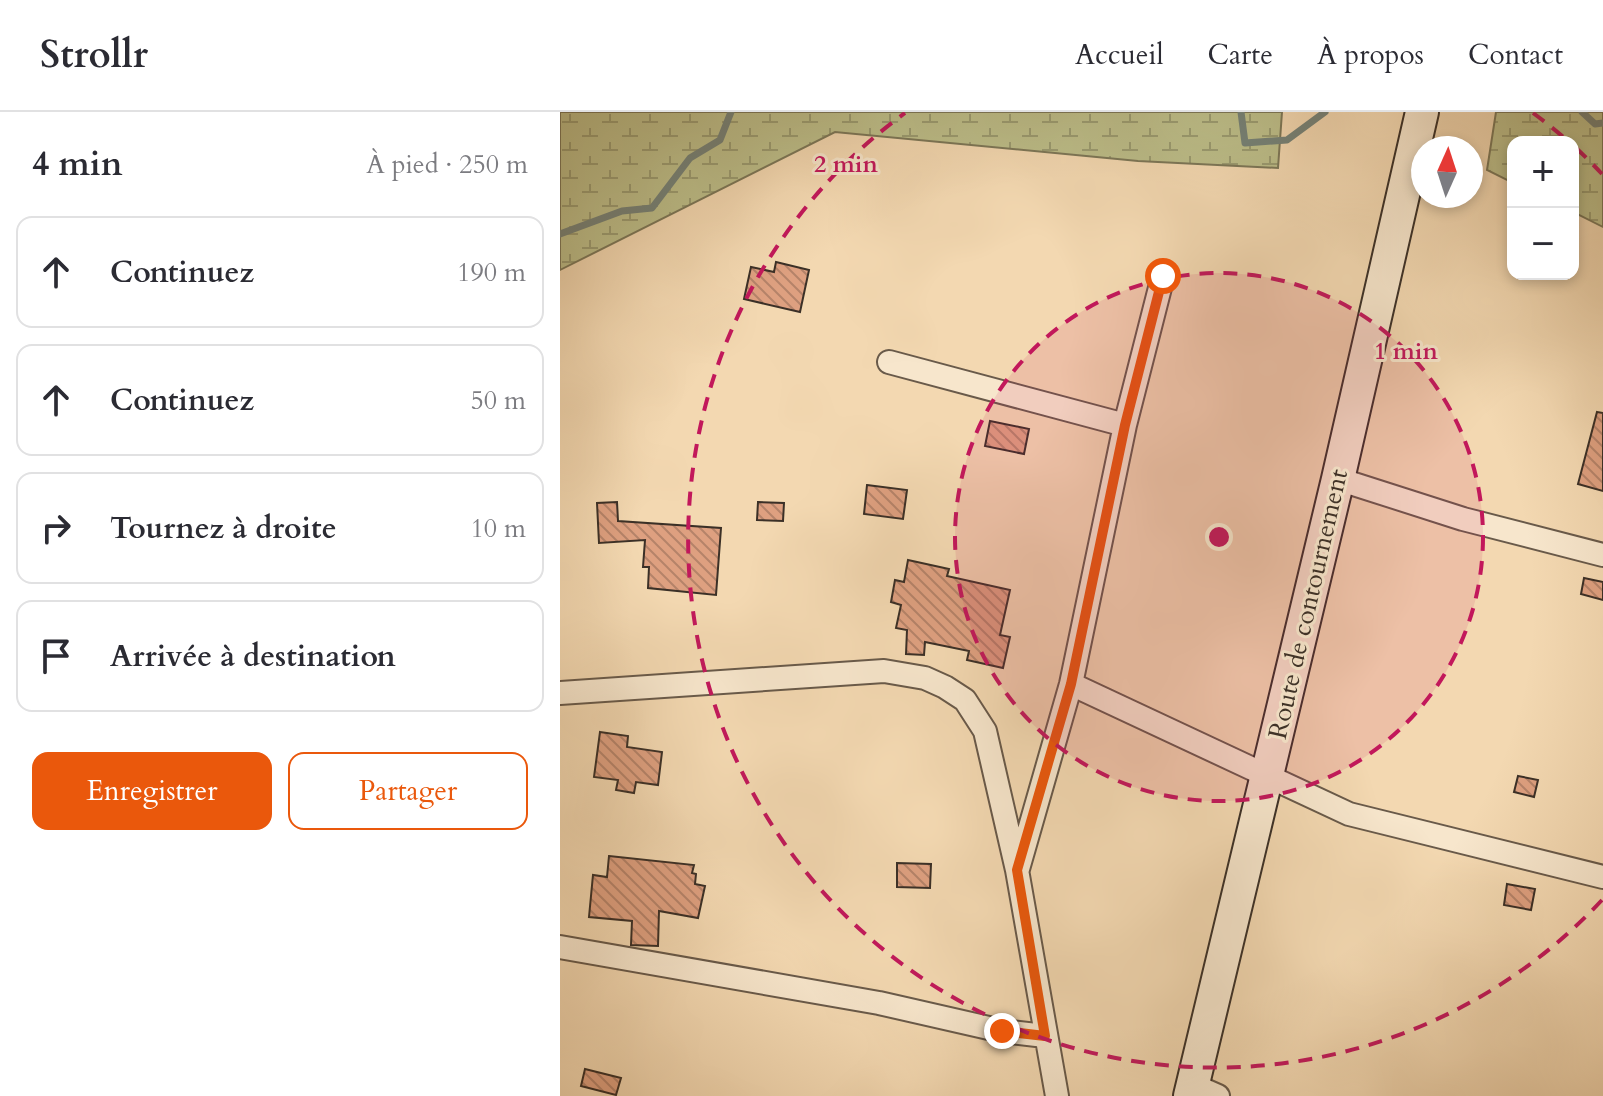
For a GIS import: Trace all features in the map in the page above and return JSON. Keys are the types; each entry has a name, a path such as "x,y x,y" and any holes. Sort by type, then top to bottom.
{"street":[{"name":"Route de contournement","path":"1200,1092 1267,776 1422,112"},
{"path":"1017,870 1071,684 1125,425 1163,276"},
{"path":"889,362 1125,425"},
{"path":"1338,479 1463,519 1603,555"},
{"path":"560,693 884,671 925,678 965,700 985,731 1017,870 1057,1096"},
{"path":"1071,684 1349,814 1603,877"},
{"path":"560,947 879,1003 1002,1031 1045,1036"}],"green space":[{"path":"560,112 1282,112 1278,168 1138,161 835,132 560,270"},
{"path":"1496,112 1603,112 1603,227 1579,215 1579,136 1507,136 1507,180 1487,170"}],"building":[{"path":"776,262 809,270 800,312 744,299 751,267 774,272"},
{"path":"1597,412 1603,413 1603,491 1578,484"},
{"path":"990,421 1029,429 1024,454 985,446"},
{"path":"867,485 907,490 903,519 864,514"},
{"path":"617,502 618,521 721,528 716,595 648,588 649,567 643,567 645,540 599,543 597,503"},
{"path":"758,502 784,503 783,521 757,520"},
{"path":"908,560 949,569 947,576 1010,590 1000,635 1010,637 1003,668 967,660 969,651 925,642 924,655 906,654 907,630 896,628 901,605 891,602 895,580 904,582"},
{"path":"1584,578 1603,582 1603,600 1581,594"},
{"path":"600,732 628,736 627,747 662,752 658,785 636,782 634,793 616,790 618,780 594,777"},
{"path":"1518,776 1538,780 1534,797 1514,792"},
{"path":"609,856 694,865 692,873 696,874 695,884 705,886 698,918 659,911 658,946 631,945 632,921 589,917 593,875 607,877"},
{"path":"897,863 931,864 930,888 897,887"},
{"path":"1507,884 1535,889 1531,910 1504,905"},
{"path":"585,1069 621,1078 616,1095 581,1086"}],"waterway":[{"path":"560,234 622,211 652,208 690,158 720,140 731,112"},
{"path":"1241,112 1245,143 1287,140 1325,112"},
{"path":"1582,112 1595,124 1603,123"}],"route":[{"path":"1002,1031 1045,1036 1017,870 1071,684 1125,425 1163,276"}]}
